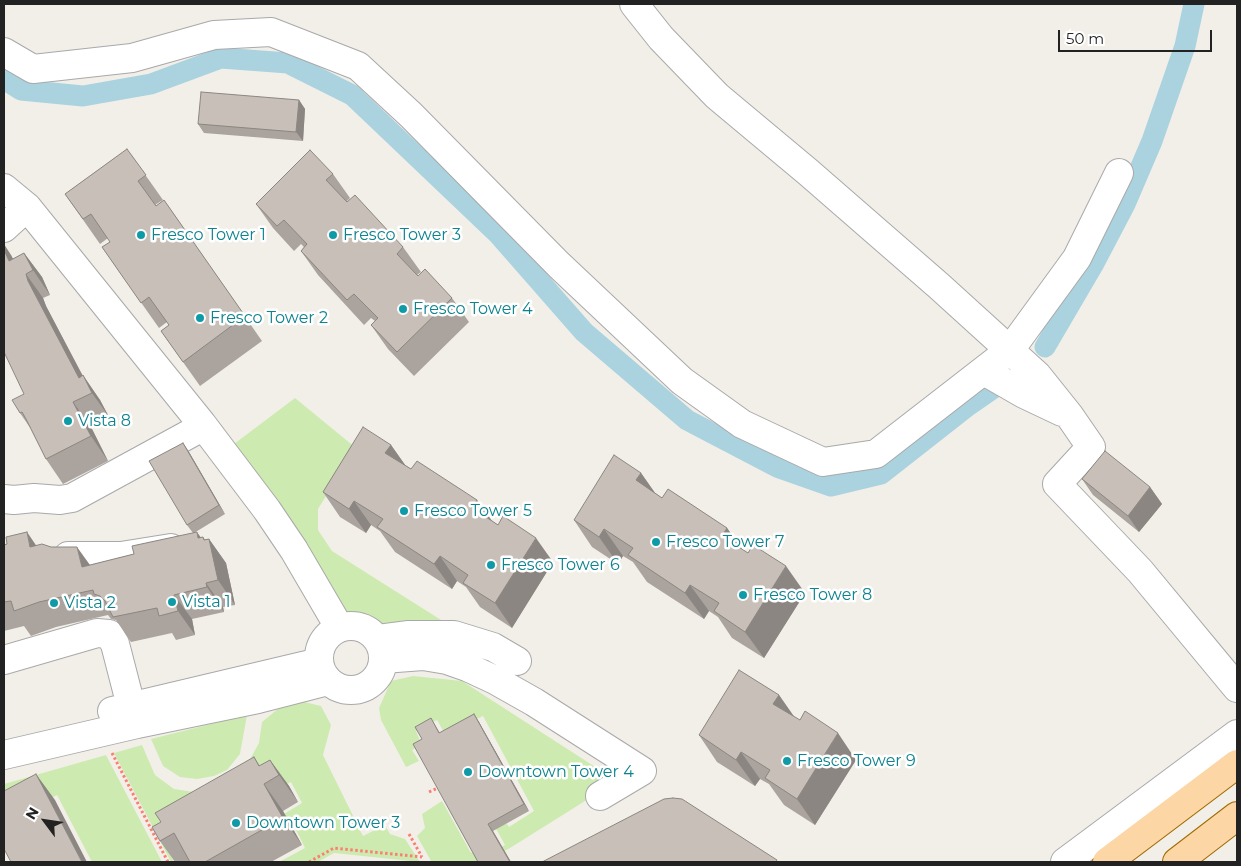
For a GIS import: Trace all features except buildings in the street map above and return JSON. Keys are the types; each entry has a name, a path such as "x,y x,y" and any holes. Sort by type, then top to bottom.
{"main road":[{"path":"1107,862 1234,750"},
{"path":"1177,862 1237,816"}],"street":[{"path":"634,4 661,38 717,96 823,185 1036,375 1069,415 1091,447 1057,484 1140,571 1237,688"},
{"path":"4,52 33,69 132,58 214,35 271,32 358,66 410,114 559,265 682,380 742,424 823,462 876,454 1010,350 1077,258 1119,173"},
{"path":"4,188 13,214 267,510 294,550 335,630"},
{"path":"984,371 1024,394 1069,415"},
{"path":"4,499 34,498 60,500 72,498 198,428"},
{"path":"68,556 121,556 178,547"},
{"path":"350,625 370,631 380,649 381,670 376,679 367,686 358,690 336,687 323,671 319,651 323,641 335,630 350,625"},
{"path":"4,660 97,634 109,634 115,644 138,711"},
{"path":"380,649 410,635 454,635 494,647 517,661"},
{"path":"380,649 447,660 495,680 534,702 642,771 600,796"},
{"path":"4,738 323,671"},
{"path":"4,755 102,732 138,711"},
{"path":"1065,862 1234,750"}],"path":[{"path":"102,732 168,862"},
{"path":"429,792 438,788"},
{"path":"309,862 334,848 422,857 409,834"}],"green space":[{"path":"295,398 356,448 318,509 318,530 332,551 449,625 383,631 357,614 341,615 234,444"},
{"path":"413,676 462,681 617,781 510,848 483,862 431,861 417,836 425,828 422,814 442,801 471,853 481,847 485,856 505,845 489,816 498,811 509,827 534,811 483,716 456,730 454,750 437,720 416,731 422,745 412,750 419,761 406,767 381,720 379,708 391,681"},
{"path":"296,700 321,706 331,725 323,755 363,836 385,825 390,834 405,839 420,862 334,853 318,862 279,862 305,848 292,822 279,830 274,820 302,803 291,782 279,788 249,761 259,743 262,722 279,708"},
{"path":"247,715 240,754 227,770 214,776 197,779 180,777 163,766 151,739"},
{"path":"142,745 155,775 174,789 194,792 169,853 174,862 171,862 114,753"},
{"path":"106,755 162,862 92,862 57,795 29,810 4,820 4,784"}],"waterway":[{"path":"1045,347 1093,265 1125,204 1152,141 1185,46 1194,4"},
{"path":"4,79 21,90 83,96 151,84 221,58 288,63 352,95 499,235 584,332 687,420 777,467 831,486 881,474 995,387"}],"place":[{"name":"Fresco Tower 1","path":"141,235"},
{"name":"Fresco Tower 3","path":"333,235"},
{"name":"Fresco Tower 4","path":"403,309"},
{"name":"Fresco Tower 2","path":"200,318"},
{"name":"Vista 8","path":"68,421"},
{"name":"Fresco Tower 5","path":"404,511"},
{"name":"Fresco Tower 7","path":"656,542"},
{"name":"Fresco Tower 6","path":"491,565"},
{"name":"Fresco Tower 8","path":"743,595"},
{"name":"Vista 1","path":"172,602"},
{"name":"Vista 2","path":"54,603"},
{"name":"Fresco Tower 9","path":"787,761"},
{"name":"Downtown Tower 4","path":"468,772"},
{"name":"Downtown Tower 3","path":"236,823"}]}
